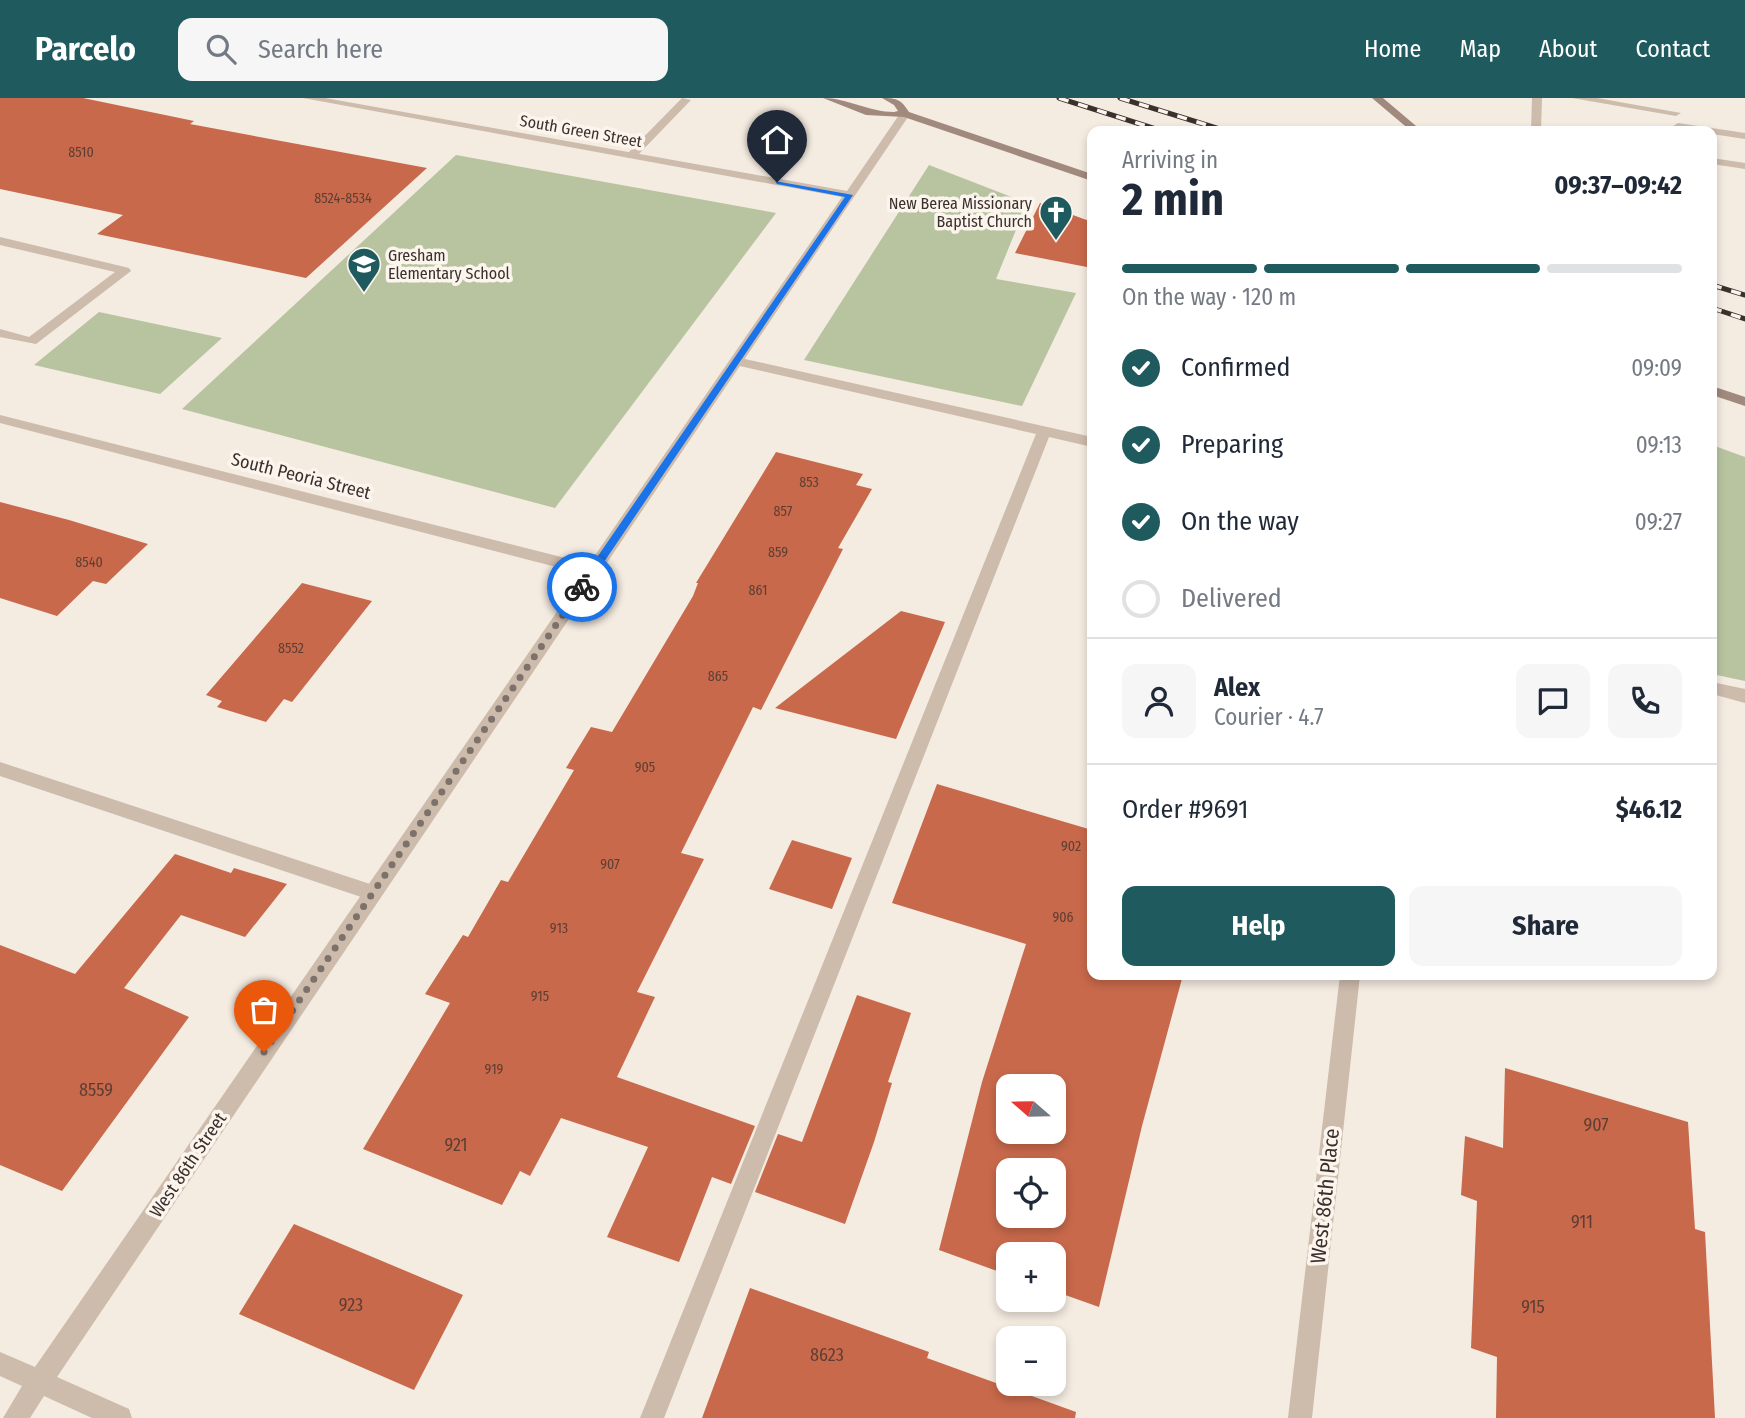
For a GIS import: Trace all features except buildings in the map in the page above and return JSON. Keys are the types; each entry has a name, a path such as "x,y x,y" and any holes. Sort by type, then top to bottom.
{"main road":[{"path":"828,98 857,111 882,117 905,114 1087,176"},
{"path":"887,98 898,103 905,114"},
{"path":"1377,98 1410,126"},
{"path":"1717,392 1745,402"}],"street":[{"name":"South Green Street","path":"308,98 849,195"},
{"path":"1536,126 1537,98"},
{"path":"1577,98 1676,113"},
{"path":"1675,99 1678,126"},
{"path":"631,156 686,100"},
{"name":"West 86th Street","path":"15,1418 905,114"},
{"path":"1717,133 1745,136"},
{"path":"1717,162 1745,166"},
{"path":"0,241 125,271 31,341 0,333"},
{"path":"736,360 1087,441"},
{"name":"South Peoria Street","path":"0,419 593,571"},
{"path":"652,1418 1044,432"},
{"path":"1717,689 1745,696"},
{"path":"0,769 373,893"},
{"name":"West 86th Place","path":"1300,1418 1349,980"},
{"path":"0,1364 120,1418"}],"green space":[{"path":"456,155 776,213 555,508 182,409"},
{"path":"929,165 1027,203 996,279 1076,293 1022,406 804,360"},
{"path":"99,312 222,338 160,394 34,365"},
{"path":"1717,447 1745,457 1745,681 1717,675"}],"railway":[{"path":"1059,98 1146,126"},
{"path":"1120,98 1210,126"},
{"path":"1717,287 1745,295"},
{"path":"1717,310 1745,319"}],"way so far":[{"path":"264,1052 582,587"}],"place":[{"name":"New Berea Missionary Baptist Church","path":"1056,242"},
{"name":"Gresham Elementary School","path":"364,294"}],"route":[{"path":"582,587 849,195 777,182"}]}
